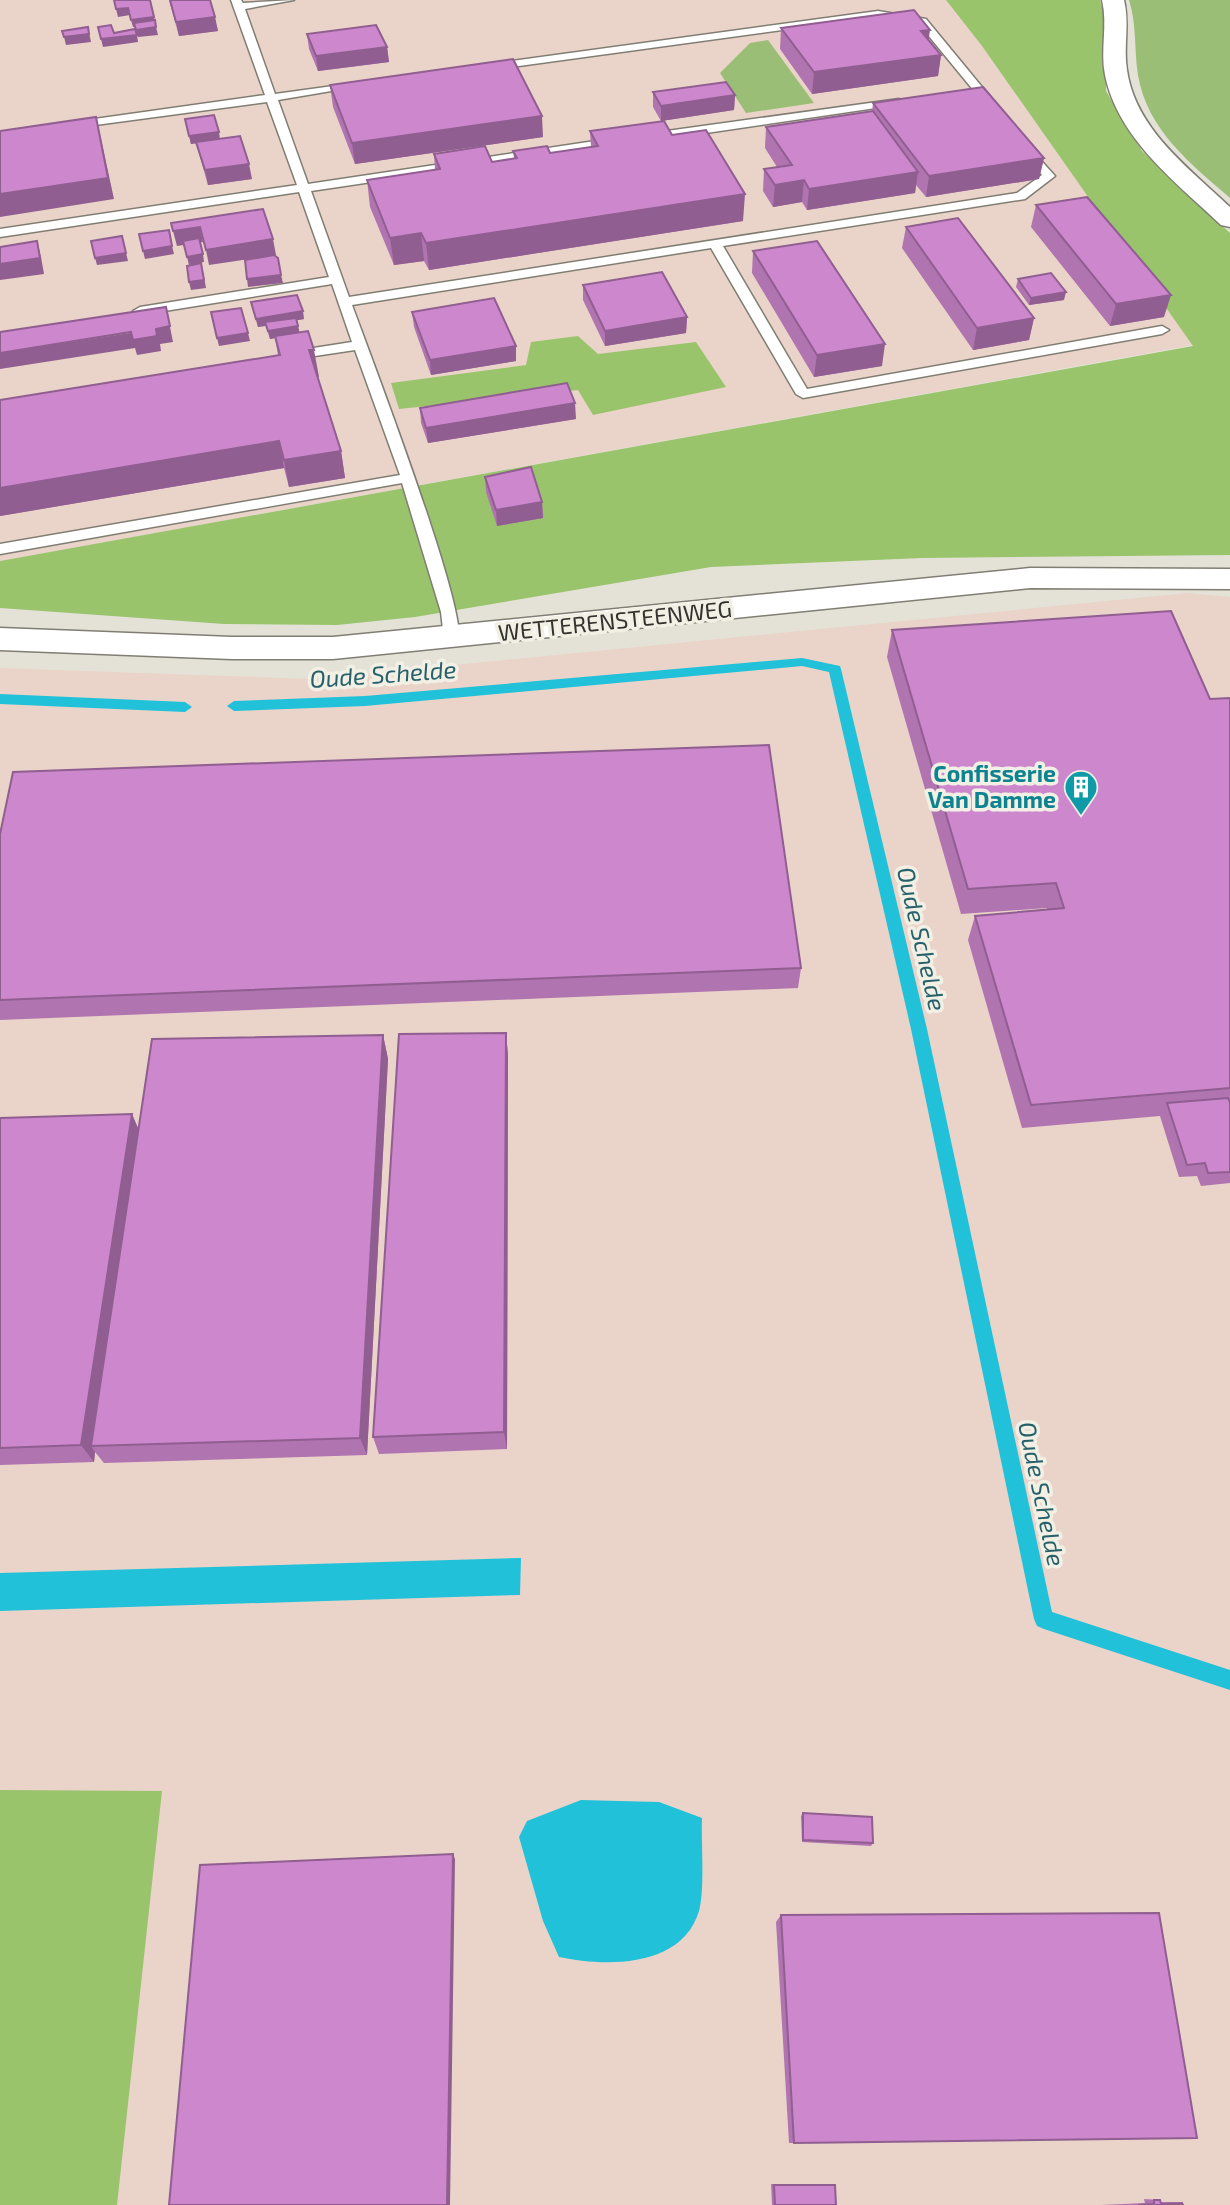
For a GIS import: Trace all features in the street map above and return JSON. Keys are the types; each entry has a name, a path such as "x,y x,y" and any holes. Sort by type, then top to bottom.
{"street":[{"path":"1113,0 1118,28 1116,71 1130,114 1155,147 1230,220"},
{"name":"WETTERENSTEENWEG","path":"0,639 232,648 333,648 1030,578 1230,579"}],"lane":[{"path":"289,0 238,3 408,478 449,612 452,638"},
{"path":"901,18 908,4"},
{"path":"478,69 878,14 922,21 997,112"},
{"path":"54,127 367,84"},
{"path":"966,92 979,90"},
{"path":"0,233 911,100"},
{"path":"344,302 1021,196 1049,176 1014,133"},
{"path":"715,244 803,394 1162,330"},
{"path":"120,314 336,280"},
{"path":"268,359 360,345"},
{"path":"0,549 408,478"}],"shaded area":[{"path":"0,0 946,0 982,46 1193,345 0,561"},
{"path":"1188,593 1230,597 1230,2205 0,2205 0,668 311,679"}],"green space":[{"path":"946,0 1100,0 1106,23 1106,91 1142,151 1230,233 1230,555 922,558 711,567 415,617 337,625 224,624 0,608 0,561 1193,346 982,46"},
{"path":"1129,0 1230,0 1230,198 1186,159 1151,113 1138,75"},
{"path":"768,40 814,103 746,113 720,73 750,43"},
{"path":"578,336 598,354 696,342 726,387 593,415 578,390 399,409 391,383 526,365 531,342"},
{"path":"0,1790 162,1791 117,2205 0,2205"}],"water":[{"path":"521,1558 520,1595 0,1611 0,1573"},
{"path":"581,1800 659,1802 702,1818 701,1902 690,1930 677,1944 660,1953 619,1962 559,1957 543,1921 519,1837 527,1821"}],"building":[{"path":"114,0 150,0 154,17 131,20 128,8 116,9"},
{"path":"170,0 210,0 215,17 176,22"},
{"path":"914,10 930,30 921,31 941,55 814,72 781,28"},
{"path":"155,20 156,27 136,30 134,23"},
{"path":"111,25 114,33 135,29 137,35 101,39 98,27"},
{"path":"376,25 387,47 316,56 307,34"},
{"path":"88,27 89,34 64,37 62,31"},
{"path":"513,59 542,116 352,143 330,85"},
{"path":"726,82 735,95 661,106 653,92"},
{"path":"983,87 1044,158 929,176 873,103"},
{"path":"873,111 918,172 809,189 804,180 775,185 764,169 792,165 766,127"},
{"path":"214,115 219,132 189,136 185,119"},
{"path":"96,117 108,178 0,194 0,131"},
{"path":"664,121 672,135 706,130 745,194 426,243 421,233 390,238 367,180 440,169 434,154 485,146 492,162 517,158 513,151 547,146 550,153 598,146 590,131"},
{"path":"240,136 249,164 205,170 196,142"},
{"path":"1087,197 1171,295 1116,304 1036,205"},
{"path":"263,209 273,239 206,250 200,227 173,231 171,223"},
{"path":"958,218 1034,318 977,328 906,227"},
{"path":"169,230 172,246 143,251 139,234"},
{"path":"122,236 126,253 95,258 91,241"},
{"path":"199,238 203,254 187,257 183,241"},
{"path":"37,241 40,258 0,264 0,247"},
{"path":"817,241 885,344 817,355 753,251"},
{"path":"274,255 278,258 281,275 247,279 245,260"},
{"path":"201,263 204,280 189,282 187,266"},
{"path":"662,272 687,317 605,331 583,285"},
{"path":"1051,273 1066,292 1031,298 1018,279"},
{"path":"297,295 303,311 256,319 251,302"},
{"path":"494,298 516,346 430,360 412,312"},
{"path":"166,307 170,326 156,329 157,336 133,340 131,332 0,353 0,332"},
{"path":"241,308 248,333 217,338 211,312"},
{"path":"296,318 298,326 268,331 265,322"},
{"path":"308,331 314,350 309,350 341,451 284,460 279,441 0,488 0,400 280,355 275,336"},
{"path":"567,383 575,403 426,428 420,408"},
{"path":"531,467 542,502 496,510 485,477"},
{"name":"Confisserie Van Damme","path":"1171,611 1210,699 1230,698 1230,1088 1031,1105 975,916 1064,908 1056,883 968,889 892,630"},
{"path":"769,745 801,968 0,1000 0,834 13,772"},
{"path":"506,1033 504,1432 373,1437 399,1034"},
{"path":"383,1035 360,1438 91,1446 152,1039"},
{"path":"1228,1098 1230,1172 1208,1173 1205,1163 1187,1165 1167,1103"},
{"path":"132,1114 81,1445 0,1448 0,1118"},
{"path":"803,1813 872,1817 873,1843 803,1840"},
{"path":"453,1854 447,2205 169,2205 200,1865"},
{"path":"1159,1913 1197,2138 794,2143 781,1915"},
{"path":"774,2185 835,2185 836,2205 775,2205"},
{"path":"1154,2200 1160,2200 1161,2204 1183,2205 1138,2205 1154,2204"}],"waterway":[{"name":"Oude Schelde","path":"234,706 365,701 802,662 835,669 919,1029 1044,1619 1230,1680"},
{"name":"Oude Schelde","path":"0,699 185,707"}],"place":[{"name":"Confisserie Van Damme","path":"1081,817"}]}
